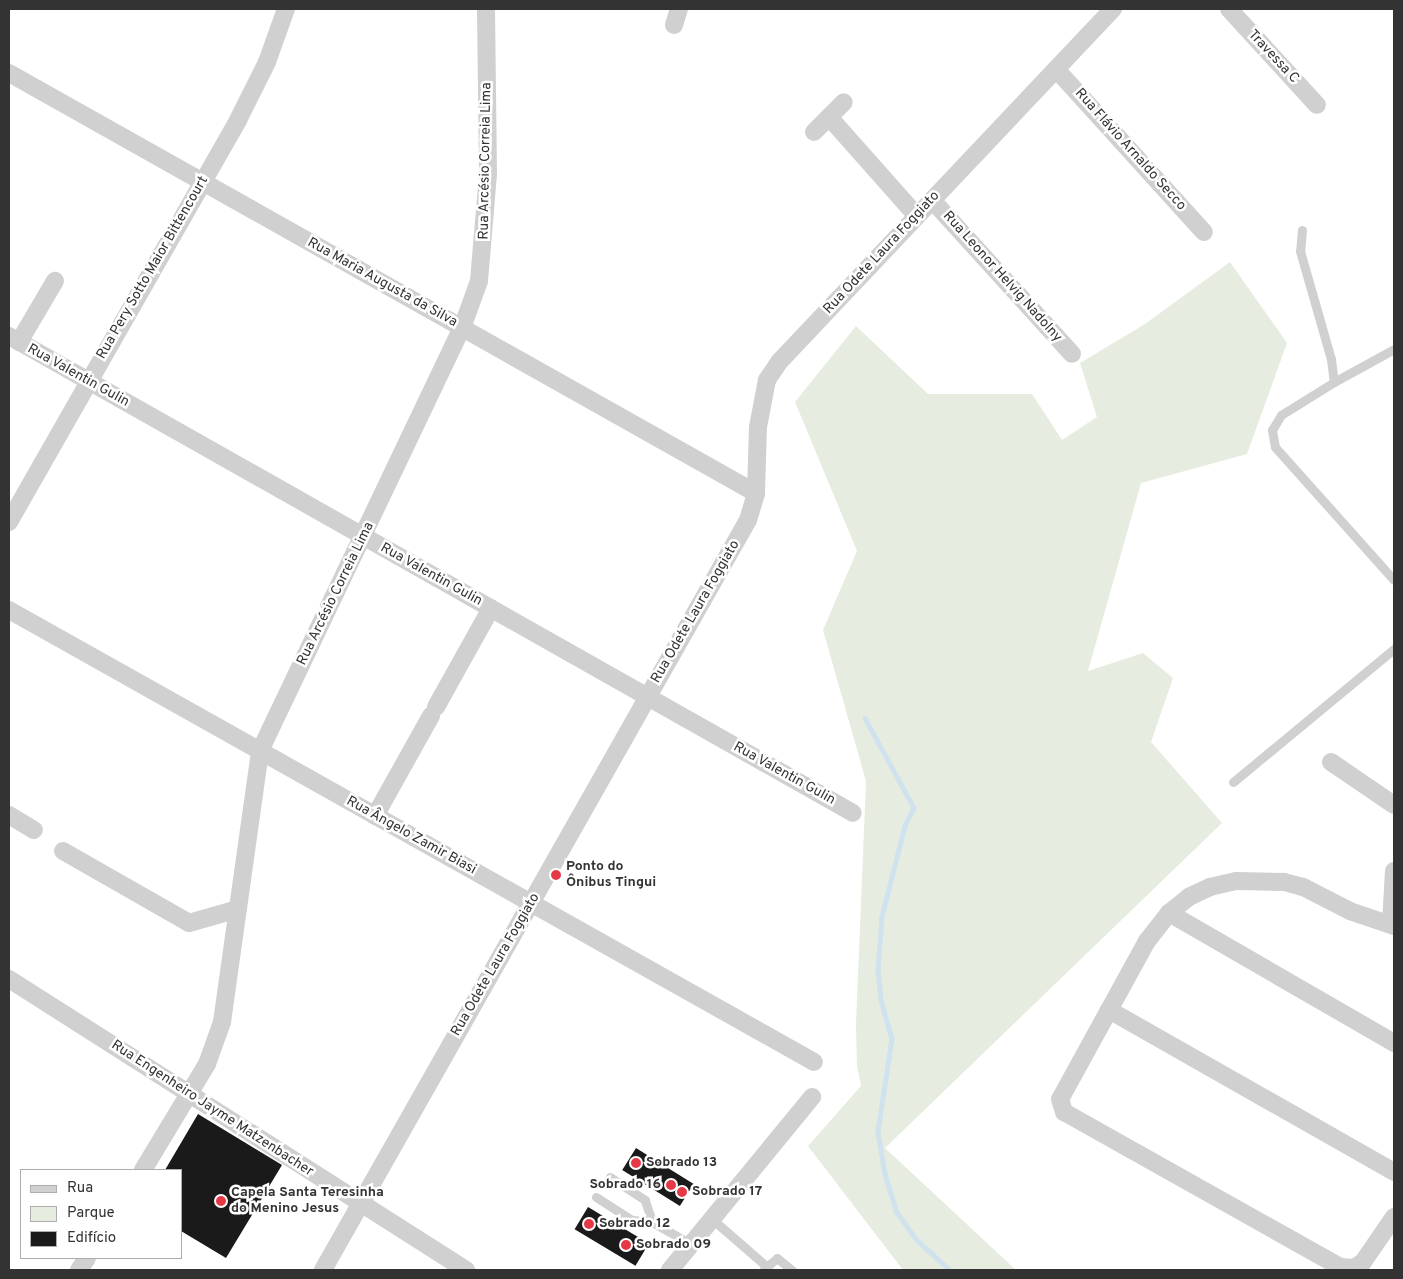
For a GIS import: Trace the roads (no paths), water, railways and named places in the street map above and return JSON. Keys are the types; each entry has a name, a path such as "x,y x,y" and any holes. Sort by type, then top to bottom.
{"street":[{"name":"Rua Pery Sotto Maior Bittencourt","path":"9,522 202,182 263,70 286,9"},
{"name":"Rua Arcésio Correia Lima","path":"144,1169 191,1095 207,1064 222,1022 260,751 364,537 462,328 479,282 484,248 488,173 486,9"},
{"name":"Rua Odete Laura Foggiato","path":"323,1270 748,520 756,493 758,426 767,380 780,361 1113,9"},
{"name":"Travessa C","path":"1229,9 1317,105"},
{"name":"Rua Flávio Arnaldo Secco","path":"1056,69 1204,232"},
{"name":"Rua Maria Augusta da Silva","path":"9,73 756,493"},
{"path":"814,132 844,102"},
{"path":"829,117 917,216"},
{"name":"Rua Leonor Helvig Nadolny","path":"932,200 1072,354"},
{"path":"14,339 55,280"},
{"name":"Rua Valentin Gulin","path":"14,339 853,813"},
{"path":"375,816 491,608"},
{"name":"Rua Ângelo Zamir Biasi","path":"9,610 814,1062"},
{"path":"1331,762 1394,806"},
{"path":"9,815 34,830"},
{"path":"64,852 189,923 238,909"},
{"path":"1394,870 1392,924 1350,911 1302,887 1260,879 1210,887 1169,913 1147,941 1062,1092 1060,1106 1064,1112 1340,1267 1354,1268 1363,1262 1394,1217"},
{"path":"1169,913 1394,1043"},
{"name":"Rua Engenheiro Jayme Matzenbacher","path":"9,979 466,1270"},
{"path":"1109,1010 1394,1172"},
{"path":"670,1270 812,1097"},
{"path":"79,1270 86,1259"}],"lane":[{"path":"1302,230 1300,251 1331,359 1334,382"},
{"path":"1394,349 1334,382 1281,415 1272,430 1274,447 1394,580"},
{"path":"1233,782 1394,649"},
{"path":"610,1177 645,1200 652,1222"},
{"path":"596,1197 632,1220 652,1222 691,1244"},
{"path":"712,1219 764,1268 777,1258 792,1270"}],"waterway":[{"path":"865,718 914,808 905,826 882,917 878,970 881,1000 892,1039 878,1132 885,1174 896,1211 918,1241 950,1270"}],"place":[{"name":"Ponto do Ônibus Tingui","path":"556,875"},
{"name":"Sobrado 13","path":"636,1163"},
{"name":"Sobrado 16","path":"671,1185"},
{"name":"Sobrado 17","path":"682,1192"},
{"name":"Capela Santa Teresinha do Menino Jesus","path":"221,1201"},
{"name":"Sobrado 12","path":"589,1224"},
{"name":"Sobrado 09","path":"626,1245"}]}
